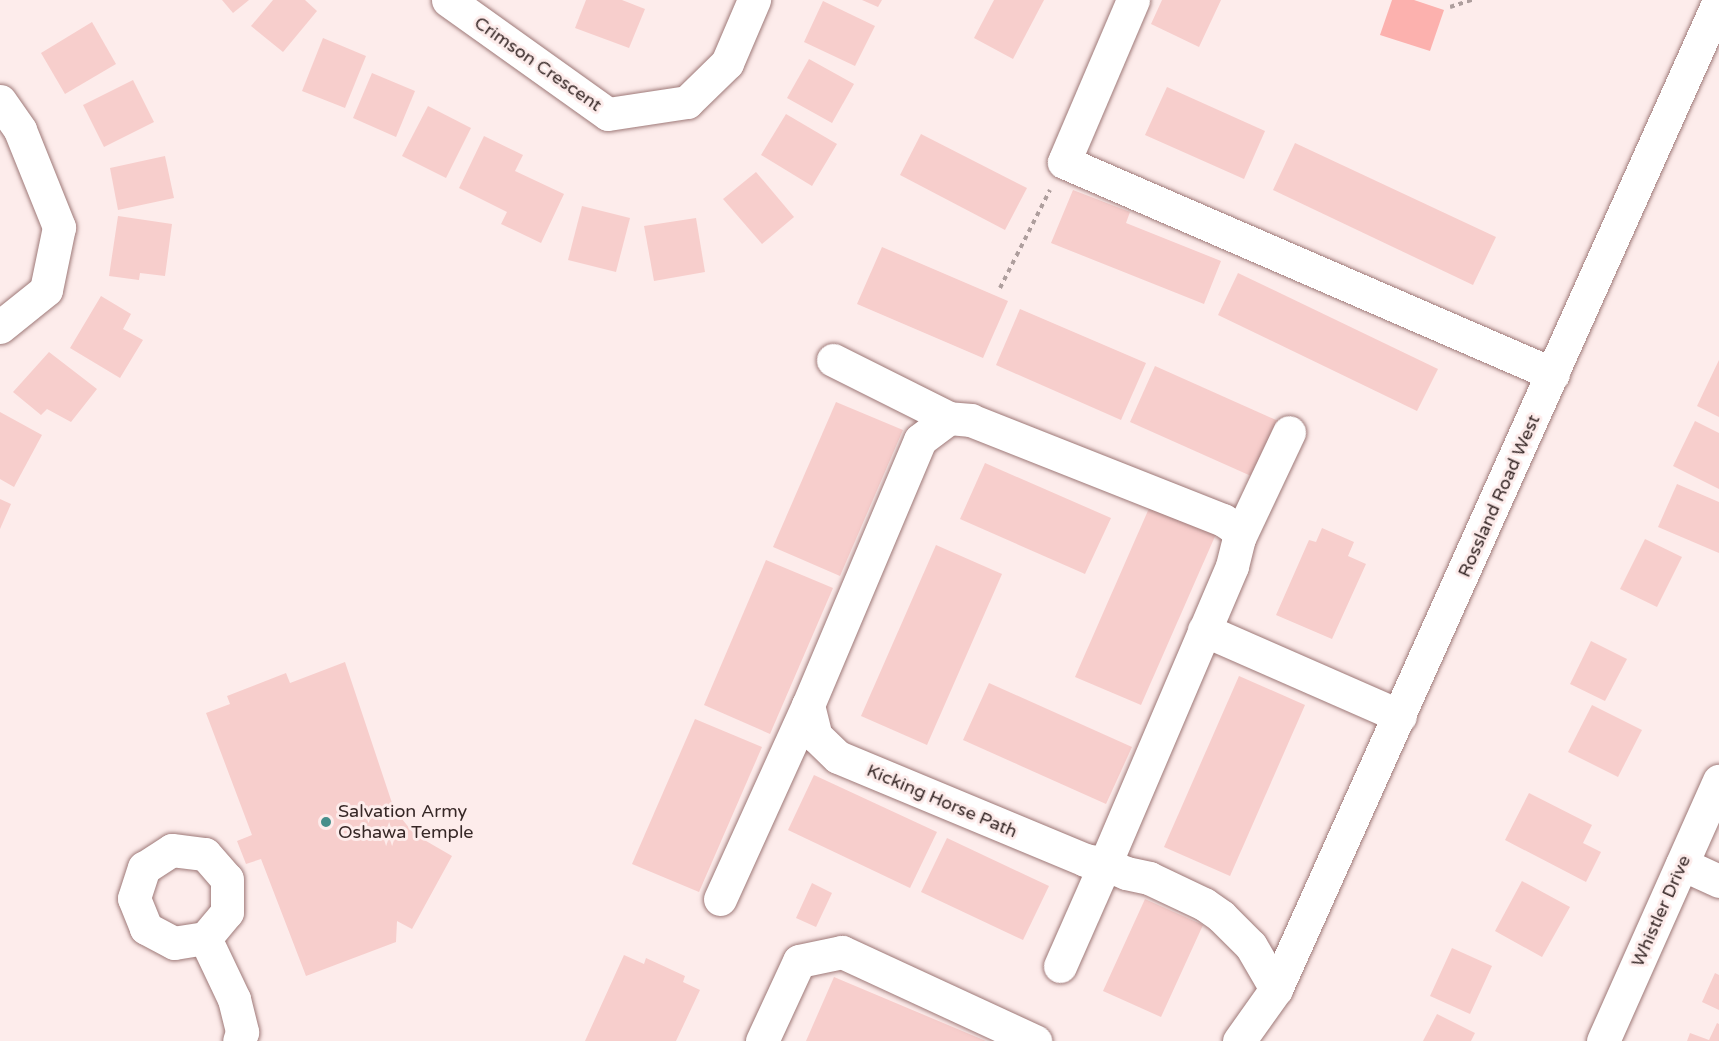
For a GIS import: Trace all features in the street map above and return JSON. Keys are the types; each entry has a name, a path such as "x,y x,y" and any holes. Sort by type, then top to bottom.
{"street":[{"name":"Crimson Crescent","path":"448,0 608,114 687,102 727,63 754,0"},
{"path":"1133,0 1064,162 1554,374"},
{"name":"Rossland Road West","path":"1239,1041 1276,989 1554,374 1719,1"},
{"path":"0,101 20,130 59,227 46,290 0,327"},
{"path":"833,360 949,418 971,420 1223,520 1235,528 1239,538"},
{"path":"720,899 808,705 920,440 949,418"},
{"path":"1060,966 1232,566 1239,538 1289,432"},
{"path":"1204,630 1400,716"},
{"name":"Kicking Horse Path","path":"808,705 816,736 838,757 1085,860 1105,864 1149,879 1204,904 1221,916 1251,946 1276,989"},
{"name":"Whistler Drive","path":"1604,1041 1719,781"},
{"path":"1682,864 1719,881"},
{"path":"206,938 234,999 242,1032 240,1041"},
{"path":"762,1041 799,961 842,952 1035,1041"},
{"name":"Rossland Road West","path":"1265,1041 1276,989"}],"path":[{"path":"1449,7 1472,0"},
{"path":"1000,288 1064,162"}],"shaded area":[{"path":"1392,0 1414,0 1444,10 1430,51 1380,35"}],"building":[{"path":"222,0 249,0 233,13"},
{"path":"273,0 305,0 317,11 283,52 251,26"},
{"path":"586,0 622,0 645,9 629,48 575,28"},
{"path":"862,0 882,0 878,7"},
{"path":"994,0 1044,0 1013,59 974,38"},
{"path":"1162,0 1221,0 1199,47 1151,24"},
{"path":"823,1 875,26 855,66 804,42"},
{"path":"92,22 116,64 65,94 41,53"},
{"path":"323,38 366,56 345,108 302,91"},
{"path":"809,59 854,84 832,123 787,98"},
{"path":"372,73 415,91 396,137 353,118"},
{"path":"133,80 154,122 104,147 83,105"},
{"path":"1167,87 1265,131 1244,179 1145,135"},
{"path":"428,106 471,128 446,178 402,156"},
{"path":"786,114 837,144 812,186 761,155"},
{"path":"921,134 1027,188 1005,230 900,175"},
{"path":"484,136 523,155 515,171 564,194 541,243 501,224 507,212 459,188"},
{"path":"1295,143 1496,237 1473,285 1273,190"},
{"path":"165,156 174,198 118,210 110,168"},
{"path":"756,172 794,217 762,244 723,199"},
{"path":"1073,190 1130,212 1126,223 1221,261 1204,304 1051,243"},
{"path":"582,206 630,218 616,272 568,260"},
{"path":"118,216 172,224 165,276 140,273 139,280 109,276"},
{"path":"696,218 705,272 654,281 644,226"},
{"path":"882,247 1008,301 983,358 857,304"},
{"path":"1238,273 1438,369 1417,411 1218,315"},
{"path":"101,296 131,314 123,329 143,340 120,378 70,348"},
{"path":"1020,309 1146,363 1121,420 996,365"},
{"path":"49,352 97,389 71,422 47,409 41,415 13,392"},
{"path":"1719,360 1719,417 1697,406"},
{"path":"1155,366 1285,424 1260,480 1130,422"},
{"path":"836,402 903,430 840,576 773,547"},
{"path":"0,412 42,435 14,487 0,479"},
{"path":"1695,421 1719,433 1719,489 1673,466"},
{"path":"985,463 1111,518 1085,574 960,519"},
{"path":"1677,484 1719,502 1719,553 1658,527"},
{"path":"0,499 11,504 0,529"},
{"path":"1150,506 1216,534 1141,705 1075,677"},
{"path":"1322,528 1354,542 1348,556 1366,564 1332,639 1276,615 1309,540 1316,542"},
{"path":"1645,539 1682,557 1657,607 1620,589"},
{"path":"936,545 1002,574 927,745 861,716"},
{"path":"766,560 833,588 770,734 704,705"},
{"path":"1591,641 1627,659 1605,701 1570,684"},
{"name":"Salvation Army Oshawa Temple","path":"345,662 394,809 414,834 452,856 412,929 397,921 396,942 306,976 261,859 246,864 237,841 252,835 206,713 230,704 227,696 286,673 290,683"},
{"path":"1239,676 1305,705 1230,876 1164,847"},
{"path":"989,683 1132,747 1106,804 963,740"},
{"path":"1592,705 1642,730 1618,777 1568,752"},
{"path":"695,719 762,747 699,892 632,864"},
{"path":"814,775 937,832 910,888 788,830"},
{"path":"1529,793 1592,825 1583,843 1601,852 1586,882 1505,840"},
{"path":"947,838 1049,886 1023,940 921,892"},
{"path":"1522,881 1570,907 1542,957 1495,931"},
{"path":"812,883 832,893 816,927 796,918"},
{"path":"1145,899 1203,925 1161,1017 1103,991"},
{"path":"1452,948 1492,966 1470,1014 1430,996"},
{"path":"624,955 644,964 646,958 685,976 683,982 700,990 676,1041 585,1041"},
{"path":"1715,973 1719,975 1719,1010 1702,1002"},
{"path":"834,977 986,1041 806,1041"},
{"path":"1437,1014 1475,1033 1471,1041 1423,1041"},
{"path":"1717,1023 1719,1024 1719,1041 1687,1041 1690,1033 1709,1040"}],"place":[{"name":"Salvation Army Oshawa Temple","path":"326,822"}]}
